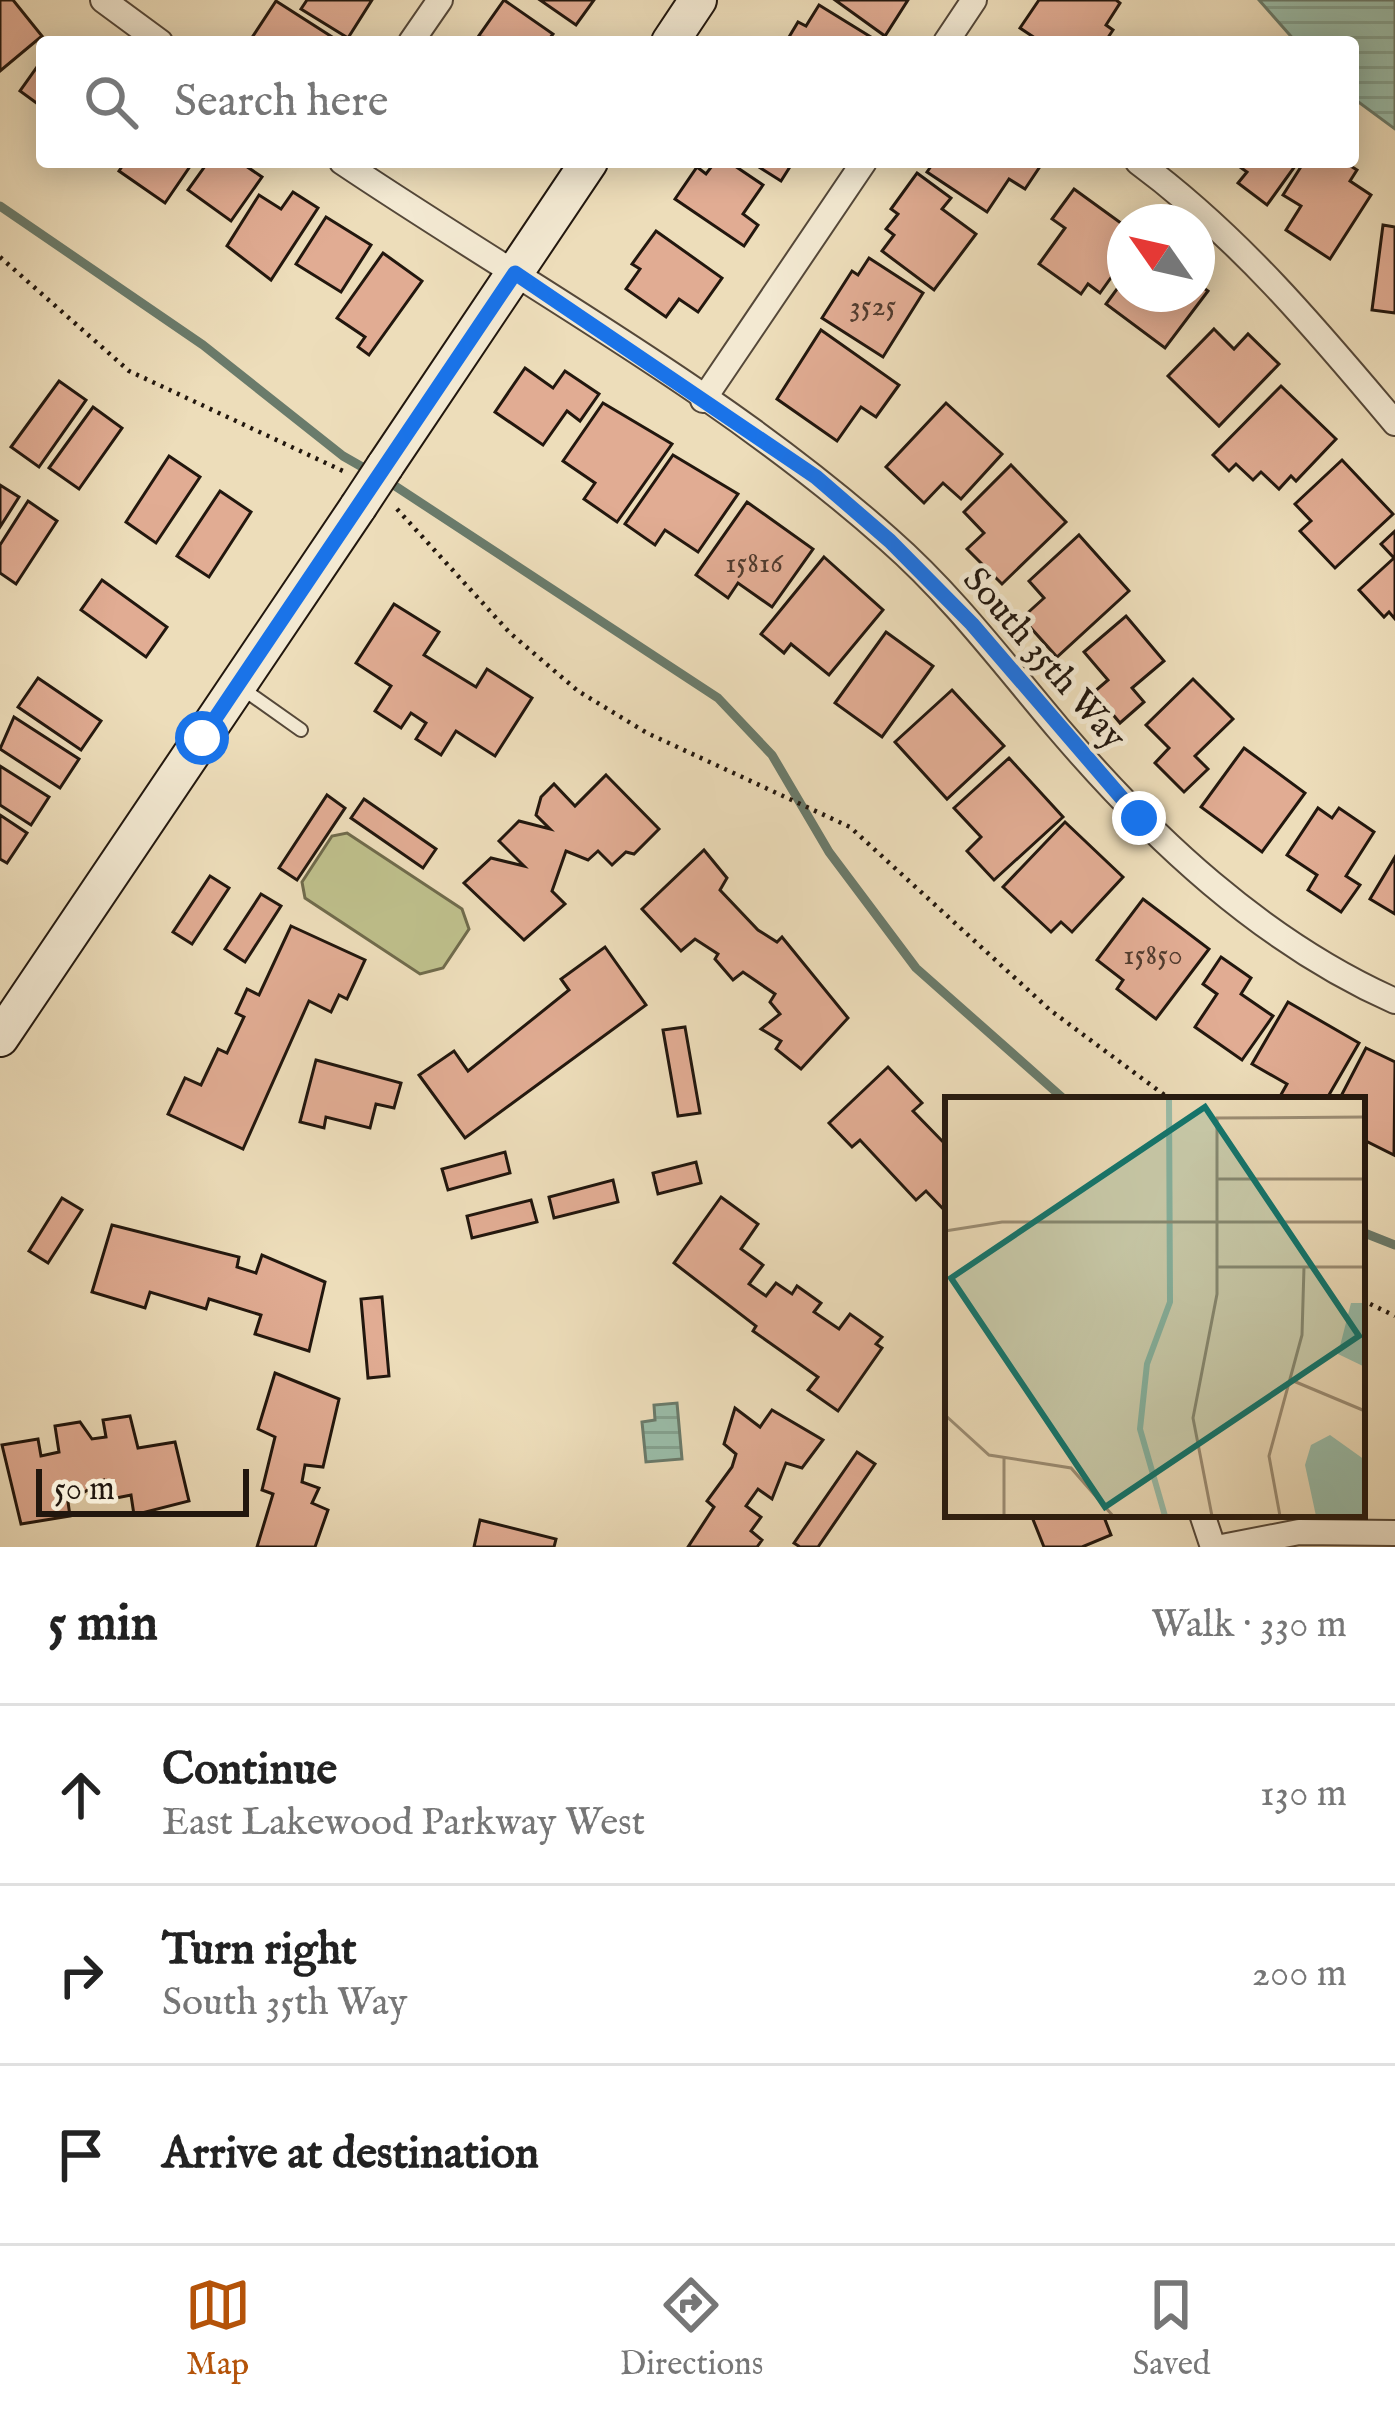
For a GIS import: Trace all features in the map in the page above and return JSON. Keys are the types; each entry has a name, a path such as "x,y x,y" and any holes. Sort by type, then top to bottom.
{"street":[{"path":"104,0 152,36"},
{"path":"415,36 440,0"},
{"path":"674,36 698,0"},
{"path":"955,36 974,0"},
{"name":"South 35th Way","path":"351,168 816,477 890,541 972,624 1139,818 1203,876 1290,940 1395,1000"},
{"path":"0,1038 585,168"},
{"path":"703,400 860,168"},
{"path":"1146,168 1187,198 1255,262 1392,412"},
{"path":"1203,1517 1213,1547"},
{"path":"1222,1547 1299,1532 1395,1533"}],"lane":[{"path":"238,685 301,730"}],"path":[{"path":"0,257 129,370 370,488 458,570 510,633 578,691 647,733 850,827 1050,1010 1168,1097"},
{"path":"1365,1301 1395,1316"}],"shaded area":[{"path":"1259,0 1395,0 1395,129 1359,102 1359,36 1291,36"},
{"path":"347,833 462,909 469,929 443,968 420,974 305,898 302,882 332,836"},
{"path":"677,1403 682,1459 646,1462 642,1422 655,1420 654,1405"}],"building":[{"path":"0,0 13,0 42,36 36,36 0,71"},
{"path":"307,0 372,0 349,36 301,9"},
{"path":"504,0 553,34 552,36 479,36"},
{"path":"540,0 594,0 576,25"},
{"path":"835,0 908,0 885,36"},
{"path":"1039,0 1120,3 1106,25 1113,30 1109,36 1032,36 1020,28"},
{"path":"276,1 331,36 253,36"},
{"path":"819,5 869,36 790,36 798,22 806,26"},
{"path":"36,68 36,103 20,91"},
{"path":"121,168 189,168 165,203"},
{"path":"204,168 249,168 262,177 231,221 188,190"},
{"path":"696,168 706,174 710,168 738,168 763,185 743,214 758,225 744,246 675,199"},
{"path":"760,168 789,168 781,181"},
{"path":"930,168 1039,168 1025,189 1009,179 987,212 927,172"},
{"path":"1241,168 1294,168 1267,205 1238,183 1247,172"},
{"path":"1300,168 1354,168 1357,170 1350,181 1371,195 1330,259 1286,230 1301,206 1283,195"},
{"path":"917,173 951,198 942,209 976,234 934,290 882,251 894,235 886,229 898,214 891,209"},
{"path":"1074,189 1107,213 1107,283 1100,293 1088,284 1081,294 1039,264 1065,228 1052,219"},
{"path":"293,192 318,208 271,280 227,246 259,195 281,209"},
{"path":"326,217 371,245 341,292 296,264"},
{"path":"1383,225 1395,227 1395,313 1372,310"},
{"path":"656,231 722,278 698,312 679,299 666,317 626,289 640,269 632,264"},
{"path":"383,253 422,281 369,355 358,347 365,337 337,318"},
{"path":"869,258 923,293 883,357 822,318 852,271 858,275"},
{"path":"1117,312 1192,312 1165,348"},
{"path":"1214,329 1234,349 1248,334 1279,364 1219,426 1168,376"},
{"path":"821,330 899,385 876,417 861,407 837,441 777,399"},
{"path":"525,368 553,388 565,371 599,394 580,421 567,411 543,445 495,412"},
{"path":"59,381 86,400 39,467 11,447"},
{"path":"1281,386 1336,439 1296,481 1291,476 1279,489 1261,472 1253,480 1236,464 1229,471 1213,455"},
{"path":"603,403 672,444 617,522 584,499 595,483 563,461"},
{"path":"946,403 1002,454 961,499 943,483 924,503 886,467"},
{"path":"93,407 122,428 79,489 49,468"},
{"path":"673,455 738,494 698,552 665,530 655,545 625,524"},
{"path":"169,456 200,477 156,543 126,522"},
{"path":"1342,460 1393,514 1335,568 1300,531 1311,521 1295,504"},
{"path":"1011,465 1066,522 1002,584 967,549 984,533 964,512"},
{"path":"0,485 19,497 0,527"},
{"path":"220,491 251,512 209,577 177,556"},
{"path":"28,501 57,521 16,584 0,573 0,545"},
{"path":"747,502 813,549 772,607 738,583 728,598 696,575"},
{"path":"1395,531 1395,619 1389,612 1384,617 1359,590 1394,558 1381,544"},
{"path":"1079,535 1129,591 1057,657 1022,618 1044,598 1029,581"},
{"path":"824,557 883,610 829,675 791,644 784,653 761,634"},
{"path":"102,580 167,627 146,657 81,610"},
{"path":"394,604 439,632 424,655 476,687 487,669 532,698 495,756 456,731 441,755 416,739 426,723 411,713 401,728 375,711 391,686 356,663"},
{"path":"1126,616 1164,661 1132,688 1144,702 1120,723 1094,692 1108,680 1084,652"},
{"path":"886,632 933,666 882,737 835,703"},
{"path":"38,678 101,721 81,750 18,707"},
{"path":"1193,679 1233,719 1195,756 1208,769 1184,792 1155,763 1169,748 1146,725"},
{"path":"952,690 1004,746 947,799 895,742"},
{"path":"14,717 79,759 60,788 0,749"},
{"path":"1244,748 1305,793 1262,852 1201,807"},
{"path":"1009,758 1063,817 994,880 967,851 981,837 954,808"},
{"path":"0,766 49,797 31,825 0,805"},
{"path":"606,775 659,829 634,854 626,852 612,865 598,851 588,860 566,851 552,891 565,904 524,940 464,883 491,858 524,866 499,841 519,821 550,829 536,815 541,797 554,784 575,806"},
{"path":"327,795 345,808 297,880 279,868"},
{"path":"364,799 436,849 423,868 351,818"},
{"path":"1318,808 1332,818 1339,808 1374,832 1346,876 1360,885 1341,912 1308,890 1317,875 1287,855"},
{"path":"0,815 27,833 7,863 0,859"},
{"path":"1065,822 1123,877 1072,932 1061,922 1051,932 1003,887"},
{"path":"704,850 727,878 720,890 758,930 777,942 782,937 848,1018 801,1069 776,1049 781,1041 761,1029 780,1014 770,1002 775,994 743,972 733,980 715,959 718,954 695,939 681,951 642,909"},
{"path":"1395,857 1395,914 1370,899"},
{"path":"210,876 229,888 192,944 173,932"},
{"path":"261,894 281,906 245,962 225,949"},
{"path":"1143,899 1209,949 1156,1019 1117,989 1123,980 1097,960"},
{"path":"291,926 365,960 347,999 339,995 331,1012 309,1001 243,1149 168,1114 185,1078 201,1085 218,1049 227,1053 244,1017 236,1013 247,989 259,995"},
{"path":"605,947 646,1005 465,1138 419,1075 454,1051 468,1071 569,990 561,979"},
{"path":"1221,957 1251,978 1241,994 1273,1016 1242,1060 1195,1027 1217,994 1203,984"},
{"path":"1288,1002 1359,1043 1328,1097 1280,1097 1287,1084 1252,1064"},
{"path":"685,1027 700,1113 678,1116 663,1030"},
{"path":"1366,1048 1395,1062 1394,1155 1365,1140 1365,1097 1341,1097"},
{"path":"316,1060 401,1083 394,1108 376,1104 370,1128 326,1117 324,1128 300,1122"},
{"path":"888,1067 922,1103 913,1111 945,1144 945,1211 926,1191 916,1200 860,1140 852,1147 829,1123"},
{"path":"505,1152 510,1173 448,1190 442,1169"},
{"path":"696,1162 701,1183 658,1194 653,1173"},
{"path":"613,1180 618,1202 554,1218 549,1197"},
{"path":"721,1197 758,1224 741,1249 763,1265 749,1284 766,1296 776,1283 792,1294 797,1286 821,1303 814,1312 839,1329 850,1314 882,1337 876,1344 882,1348 838,1411 808,1390 818,1377 753,1331 756,1326 674,1263"},
{"path":"62,1198 82,1210 48,1263 29,1251"},
{"path":"531,1200 537,1222 472,1238 467,1216"},
{"path":"112,1225 239,1257 237,1267 256,1273 262,1255 325,1282 309,1351 255,1334 261,1315 209,1299 206,1309 150,1292 145,1308 92,1292"},
{"path":"382,1297 389,1376 368,1378 361,1299"},
{"path":"275,1373 339,1399 323,1467 305,1465 302,1482 319,1488 312,1503 328,1510 315,1547 257,1547 273,1494 262,1490 275,1437 258,1429"},
{"path":"735,1408 760,1427 772,1410 823,1440 802,1468 786,1463 772,1499 758,1489 746,1506 761,1517 751,1531 762,1540 757,1547 688,1547 714,1507 707,1501 732,1467 736,1454 724,1444"},
{"path":"130,1416 138,1448 175,1442 189,1501 134,1515 131,1495 116,1498 104,1480 68,1502 70,1516 21,1524 2,1445 38,1439 41,1456 59,1452 55,1426 80,1422 92,1439 106,1437 103,1420"},
{"path":"857,1452 875,1464 818,1547 800,1547 794,1543"},
{"path":"1032,1517 1104,1517 1111,1535 1082,1547 1044,1547"},
{"path":"480,1520 556,1539 554,1547 474,1547"}],"waterway":[{"path":"0,206 203,345 343,456 371,472"},
{"path":"386,480 718,698 772,755 829,852 916,968 1062,1097"},
{"path":"1365,1233 1395,1245"}],"route":[{"path":"202,738 515,273 816,477 890,541 972,624 1139,818"}]}
